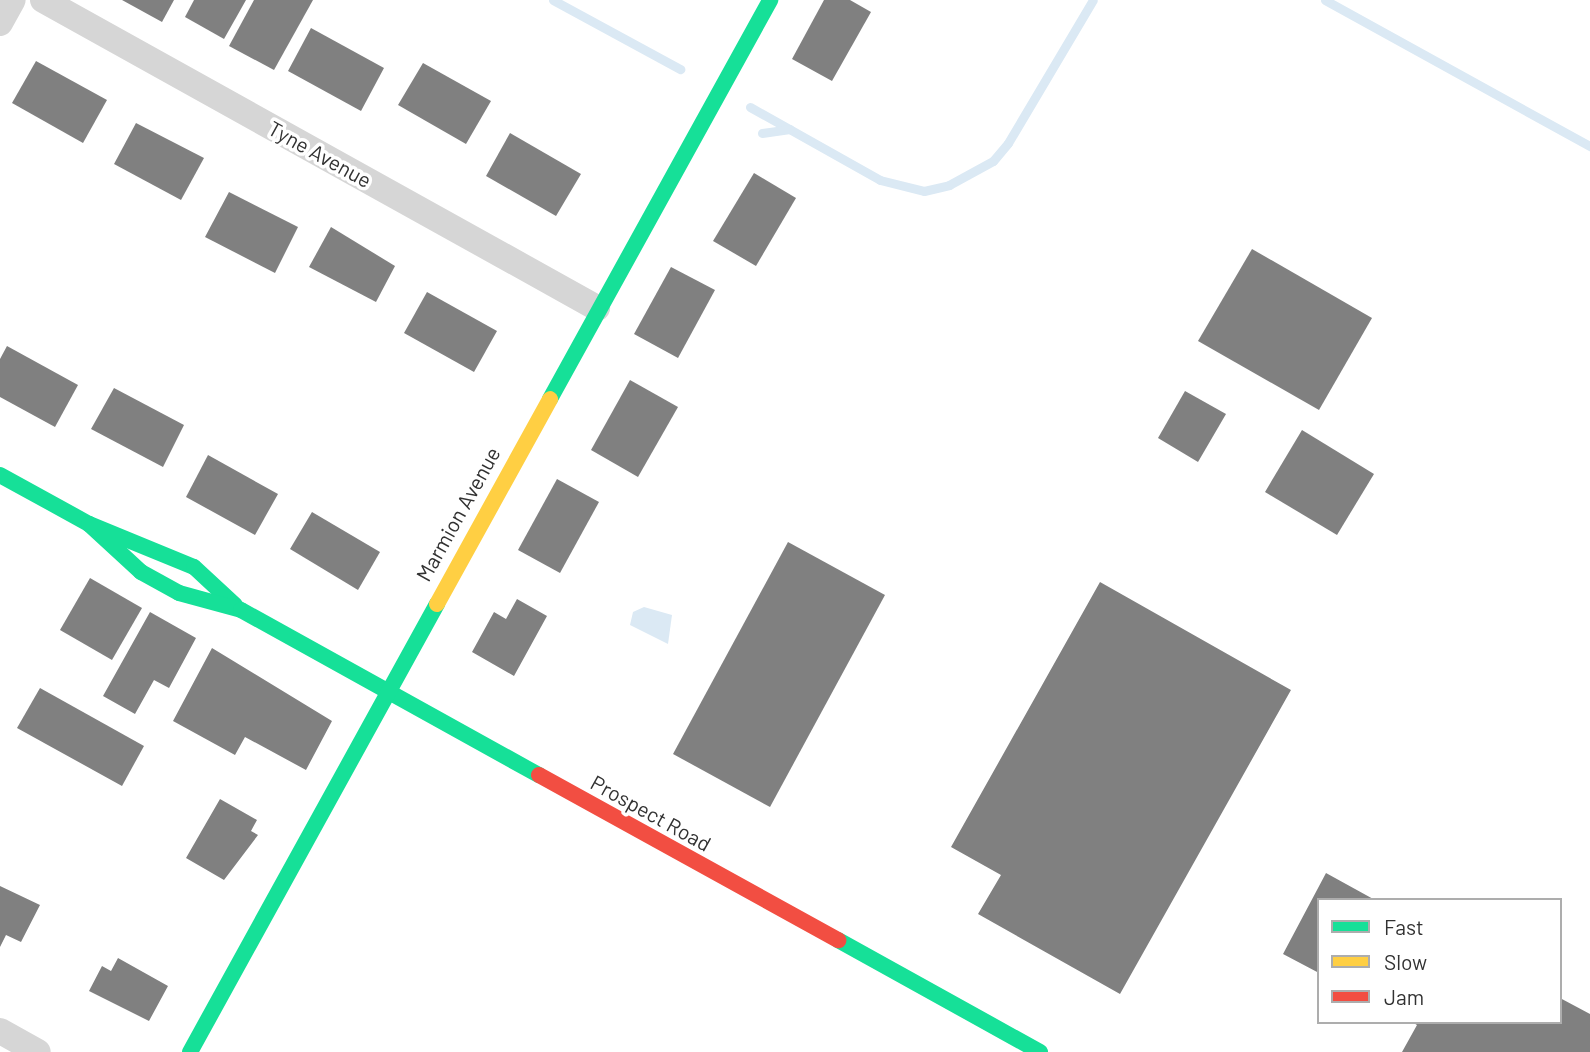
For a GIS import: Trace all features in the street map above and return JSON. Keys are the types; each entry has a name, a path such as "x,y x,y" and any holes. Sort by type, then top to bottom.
{"main road":[{"name":"Marmion Avenue","path":"190,1052 385,689 770,0"},
{"name":"Prospect Road","path":"0,475 89,524 194,567 241,610"},
{"name":"Prospect Road","path":"89,524 151,577 179,593 241,610 1040,1052"}],"street":[{"path":"0,23 13,0"},
{"name":"Tyne Avenue","path":"43,0 597,308"},
{"path":"0,1031 38,1052"}],"shaded area":[{"path":"644,607 672,615 668,644 630,625 633,612"}],"building":[{"path":"122,0 174,0 162,22"},
{"path":"194,0 246,0 224,39 185,17"},
{"path":"254,0 313,0 274,70 229,46"},
{"path":"824,0 850,0 871,12 832,81 792,59"},
{"path":"311,28 384,68 361,111 288,71"},
{"path":"36,61 107,100 83,143 12,103"},
{"path":"423,63 491,101 466,144 398,105"},
{"path":"136,123 204,158 181,200 114,164"},
{"path":"510,133 581,174 556,216 486,176"},
{"path":"754,173 796,198 756,266 713,241"},
{"path":"229,192 298,227 275,273 205,237"},
{"path":"331,227 395,266 376,302 309,267"},
{"path":"1252,249 1372,318 1319,410 1198,341"},
{"path":"671,267 715,290 678,358 634,334"},
{"path":"427,292 497,331 474,372 404,333"},
{"path":"7,346 78,385 55,427 0,397 0,359"},
{"path":"630,380 678,407 638,477 591,450"},
{"path":"114,388 184,425 163,467 91,429"},
{"path":"1185,391 1226,414 1198,462 1158,438"},
{"path":"1302,430 1374,474 1337,535 1265,492"},
{"path":"208,455 278,494 255,535 186,497"},
{"path":"557,479 599,502 560,573 518,550"},
{"path":"312,512 380,552 358,590 290,549"},
{"path":"788,542 885,595 770,807 673,754"},
{"path":"90,578 142,608 112,660 60,630"},
{"path":"1100,582 1291,690 1120,994 978,914 1001,875 951,847"},
{"path":"517,599 547,616 514,676 472,652 494,612 506,619"},
{"path":"150,612 196,638 169,688 154,680 135,714 103,696"},
{"path":"212,648 332,721 306,770 245,737 235,755 173,721"},
{"path":"40,688 144,746 122,786 17,728"},
{"path":"220,799 257,820 251,831 258,835 224,880 186,858"},
{"path":"1326,873 1371,898 1317,898 1317,972 1283,954"},
{"path":"0,886 40,905 21,942 6,935 0,947"},
{"path":"118,958 168,986 149,1021 89,991 102,966 111,971"},
{"path":"1562,999 1590,1014 1590,1052 1402,1052 1417,1025 1562,1024"}],"waterway":[{"path":"553,0 680,69"},
{"path":"750,107 880,180 924,191 949,185 993,161 1008,143 1093,0"},
{"path":"1325,0 1590,146"},
{"path":"762,133 790,129"}],"traffic: fast":[{"path":"550,399 770,0"},
{"path":"0,475 89,524 194,567 235,605"},
{"path":"89,524 141,572 179,593 241,610 539,775"},
{"path":"190,1052 437,604"},
{"path":"838,940 1040,1052"}],"traffic: slow":[{"path":"437,604 550,399"}],"traffic: jam":[{"path":"539,775 838,940"}]}
